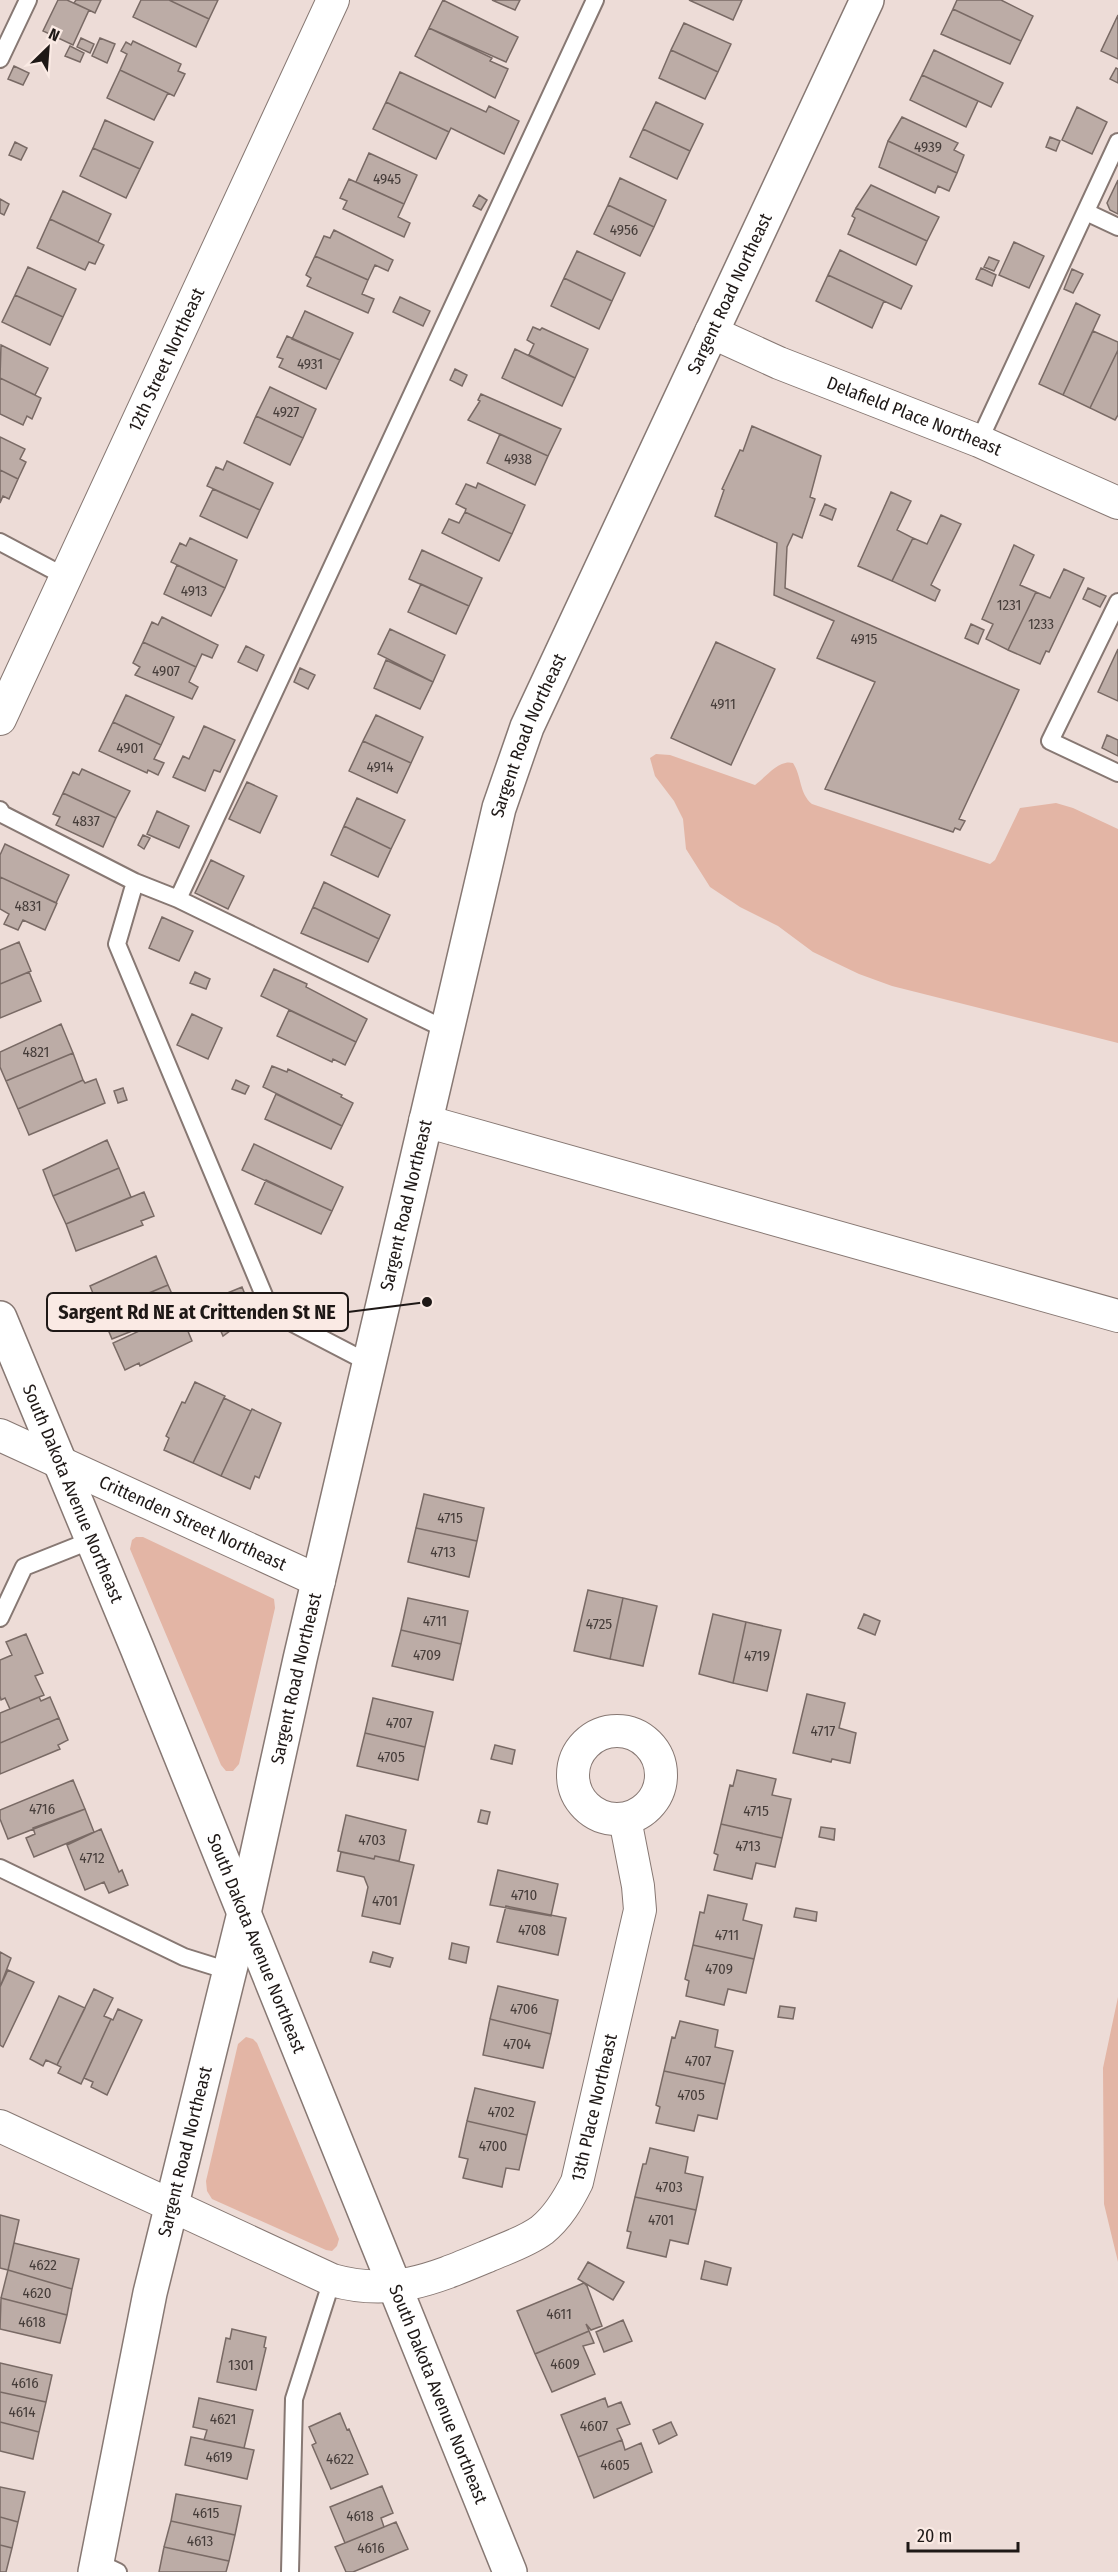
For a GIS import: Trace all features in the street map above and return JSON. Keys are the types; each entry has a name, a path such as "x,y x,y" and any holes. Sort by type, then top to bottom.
{"main road":[{"name":"Sargent Road Northeast","path":"103,2569 150,2293 243,1913 498,808 521,743 867,0"},
{"name":"South Dakota Avenue Northeast","path":"0,1318 92,1539 510,2572"}],"street":[{"name":"12th Street Northeast","path":"0,719 333,0"},
{"name":"Delafield Place Northeast","path":"711,333 779,363 980,441 1118,503"},
{"path":"426,1121 1118,1316"},
{"name":"Crittenden Street Northeast","path":"0,1435 319,1581"},
{"name":"13th Place Northeast","path":"0,2126 332,2280 363,2286 395,2288 435,2278 526,2240 543,2229 568,2199 582,2163 640,1910 638,1886 625,1819"}],"lane":[{"path":"0,59 28,0"},
{"path":"178,899 595,0"},
{"path":"980,441 1118,142"},
{"path":"1086,212 1118,227"},
{"path":"0,542 66,577"},
{"path":"1118,602 1050,741 1118,773"},
{"path":"0,810 2,814 135,882 178,899 447,1030"},
{"path":"135,882 117,944 271,1312 369,1363"},
{"path":"0,1618 24,1567 92,1539"},
{"path":"0,1868 184,1957 229,1971"},
{"path":"290,2572 294,2399 332,2280"}],"shaded area":[{"path":"656,754 670,755 755,785 778,766 788,762 793,763 805,795 812,804 990,864 995,860 1020,808 1056,803 1073,808 1118,829 1118,1043 892,986 859,974 813,952 778,926 740,907 710,887 686,849 683,819 674,801 655,776 650,758"},
{"path":"136,1537 143,1537 274,1599 275,1608 239,1764 233,1771 226,1771 221,1765 130,1549 132,1540"},
{"path":"1118,1997 1118,2262 1104,2204 1103,2068"},
{"path":"246,2037 257,2043 339,2239 332,2251 212,2199 207,2191 206,2181 238,2044"}],"building":[{"path":"58,0 67,0 89,10 73,45 43,31"},
{"path":"76,0 101,0 95,13 74,3"},
{"path":"141,0 169,0 209,19 196,47 133,17"},
{"path":"169,0 218,0 209,19"},
{"path":"443,0 518,37 506,62 429,28"},
{"path":"492,0 520,0 515,10"},
{"path":"689,0 742,0 733,20"},
{"path":"957,0 1001,0 1033,16 1021,41 953,9"},
{"path":"953,9 1021,41 1010,64 941,34"},
{"path":"1118,15 1118,59 1101,51"},
{"path":"684,23 731,44 718,72 671,50"},
{"path":"429,28 492,58 490,61 508,69 495,98 415,56"},
{"path":"81,38 94,44 90,53 77,47"},
{"path":"100,38 115,44 107,63 92,56"},
{"path":"133,41 181,64 178,71 185,74 174,96 120,70 127,54 121,51 126,42 131,45"},
{"path":"70,46 84,53 80,62 65,56"},
{"path":"671,50 718,72 705,99 659,78"},
{"path":"934,50 1003,83 991,107 922,75"},
{"path":"14,66 29,73 23,85 8,79"},
{"path":"1116,68 1118,69 1118,83 1110,79"},
{"path":"120,70 168,93 154,120 107,98"},
{"path":"400,72 486,112 489,106 519,121 504,154 451,128 449,132 386,102"},
{"path":"922,75 978,101 966,127 910,100"},
{"path":"386,102 449,132 436,159 373,129"},
{"path":"656,102 703,124 690,151 643,129"},
{"path":"1077,107 1107,122 1092,154 1062,140"},
{"path":"902,117 958,143 954,150 964,155 957,173 888,141"},
{"path":"105,120 153,142 140,169 93,148"},
{"path":"643,129 690,151 677,179 630,157"},
{"path":"1050,137 1060,141 1056,151 1046,147"},
{"path":"888,141 957,173 949,191 938,186 935,193 879,167"},
{"path":"15,142 27,148 21,160 9,155"},
{"path":"93,148 140,169 126,198 80,176"},
{"path":"369,153 417,175 404,204 356,182"},
{"path":"620,178 666,200 654,227 608,205"},
{"path":"349,179 404,204 398,217 410,223 404,237 343,209 347,201 340,198"},
{"path":"1118,180 1118,214 1110,210 1107,203"},
{"path":"871,185 939,217 927,241 856,208"},
{"path":"63,191 111,214 98,242 50,219"},
{"path":"479,195 487,200 481,210 473,206"},
{"path":"0,199 9,204 4,215 0,213"},
{"path":"608,205 654,227 640,256 594,234"},
{"path":"856,208 927,241 916,265 848,234 855,218 852,216"},
{"path":"50,219 104,245 95,264 89,262 85,270 37,248"},
{"path":"334,230 393,260 388,271 375,265 368,280 315,256 324,236 330,238"},
{"path":"1014,242 1044,256 1029,288 999,275"},
{"path":"840,250 912,286 901,309 828,275"},
{"path":"577,251 625,273 612,301 564,278"},
{"path":"315,256 368,280 362,294 374,299 368,313 307,286 311,278 306,275"},
{"path":"989,257 999,261 994,271 984,267"},
{"path":"28,267 76,289 63,317 15,295"},
{"path":"981,268 996,275 992,286 976,279"},
{"path":"1072,269 1083,274 1073,293 1064,289"},
{"path":"828,275 884,301 872,328 816,301"},
{"path":"564,278 612,301 599,329 551,306"},
{"path":"15,295 63,317 50,345 2,322"},
{"path":"400,297 430,311 423,326 393,312"},
{"path":"1076,303 1100,315 1063,395 1039,384"},
{"path":"305,311 353,333 340,360 292,339"},
{"path":"533,327 540,330 542,328 588,349 575,378 529,355 534,344 527,340"},
{"path":"1093,331 1118,342 1118,350 1090,408 1063,395"},
{"path":"287,336 340,360 326,389 279,367 283,359 277,357"},
{"path":"1,345 48,368 35,395 0,378"},
{"path":"515,349 575,378 562,406 502,378"},
{"path":"1118,350 1118,415 1115,420 1090,408"},
{"path":"455,369 467,375 462,386 450,380"},
{"path":"0,378 41,398 32,419 27,416 23,425 0,414"},
{"path":"270,387 316,409 303,438 256,416"},
{"path":"481,394 561,429 548,456 468,420 480,401 478,400"},
{"path":"256,416 303,438 290,465 244,443"},
{"path":"752,426 821,456 810,497 815,499 802,538 793,534 787,547 785,588 1019,690 959,819 965,821 960,830 955,828 953,832 825,789 875,682 817,658 834,621 774,595 777,543 715,516 724,490 722,489 740,450 743,451"},
{"path":"500,434 548,456 535,485 487,463"},
{"path":"0,437 25,449 20,459 26,462 18,479 0,470"},
{"path":"227,461 273,483 260,510 207,486 216,467 223,470"},
{"path":"0,470 18,479 9,499 3,496 0,503"},
{"path":"478,483 525,505 512,534 465,512 466,509 456,504 466,484 476,488"},
{"path":"213,489 260,510 247,538 200,516"},
{"path":"891,492 911,501 897,530 913,538 892,581 858,566"},
{"path":"825,504 836,509 832,520 820,515"},
{"path":"465,512 512,534 499,561 442,533 449,519 459,523"},
{"path":"941,515 961,524 931,585 940,590 935,601 892,581 913,538 927,544"},
{"path":"190,538 237,560 225,588 171,562 180,543 186,546"},
{"path":"1014,545 1034,555 1020,585 1036,592 1008,650 986,639 993,624 982,619"},
{"path":"422,550 482,578 469,606 409,579"},
{"path":"177,565 225,588 211,616 164,594"},
{"path":"1064,569 1084,578 1049,652 1046,651 1040,664 1008,650 1036,592 1050,598"},
{"path":"421,584 469,606 456,634 408,612"},
{"path":"1088,588 1106,596 1100,607 1083,599"},
{"path":"162,617 218,645 212,658 202,654 196,667 143,642 152,622 158,625"},
{"path":"971,624 984,630 978,644 965,638"},
{"path":"390,629 445,655 433,682 378,654"},
{"path":"143,642 196,667 189,682 198,687 192,699 135,675 140,667 133,663"},
{"path":"716,642 775,669 731,765 671,738"},
{"path":"246,646 264,655 257,671 238,662"},
{"path":"1118,649 1118,701 1098,692"},
{"path":"386,660 433,682 420,709 374,688"},
{"path":"300,668 315,675 308,689 294,682"},
{"path":"126,695 174,717 161,745 113,722"},
{"path":"376,715 423,737 411,763 363,741"},
{"path":"113,722 161,745 154,759 164,763 158,775 148,770 147,773 99,751"},
{"path":"204,726 235,740 220,772 214,770 205,791 173,777 183,756 189,759"},
{"path":"1107,735 1118,740 1118,756 1102,748"},
{"path":"363,741 411,763 397,793 349,771"},
{"path":"82,769 130,791 116,818 63,793 73,772 79,775"},
{"path":"247,782 277,796 260,833 229,819"},
{"path":"63,793 116,818 103,847 56,825 60,817 53,814"},
{"path":"357,798 405,820 391,849 344,826"},
{"path":"157,811 189,826 179,848 147,834"},
{"path":"344,826 391,849 378,877 331,855"},
{"path":"143,835 150,838 144,849 138,845"},
{"path":"5,844 69,875 56,903 0,877 0,855"},
{"path":"211,860 244,876 228,909 195,893"},
{"path":"0,877 57,903 45,930 23,920 18,930 4,924 9,914 0,909"},
{"path":"324,882 390,915 379,939 313,907"},
{"path":"313,907 379,939 368,962 301,933"},
{"path":"162,917 193,931 179,961 149,948"},
{"path":"19,942 31,971 0,984 0,950"},
{"path":"274,969 307,984 306,987 367,1019 356,1042 261,996"},
{"path":"29,972 41,1001 0,1018 0,984"},
{"path":"195,972 210,979 206,989 190,983"},
{"path":"289,1010 356,1042 345,1065 333,1059 332,1062 277,1036"},
{"path":"192,1014 222,1028 208,1059 177,1045"},
{"path":"61,1024 73,1053 6,1081 0,1067 0,1052"},
{"path":"73,1053 83,1080 18,1109 6,1081"},
{"path":"272,1066 287,1072 288,1069 342,1095 341,1097 353,1103 342,1126 263,1087"},
{"path":"96,1079 105,1103 29,1135 18,1109 83,1080 85,1083"},
{"path":"236,1080 249,1086 245,1094 232,1089"},
{"path":"123,1088 127,1100 118,1103 114,1091"},
{"path":"276,1094 342,1126 331,1149 265,1119"},
{"path":"107,1140 119,1168 53,1196 43,1170"},
{"path":"254,1144 343,1187 332,1211 242,1170"},
{"path":"119,1168 131,1197 66,1224 53,1196"},
{"path":"266,1180 332,1211 321,1234 255,1204"},
{"path":"144,1192 154,1216 141,1221 143,1225 76,1251 66,1224"},
{"path":"156,1256 168,1285 101,1313 90,1286"},
{"path":"168,1285 180,1312 112,1339 101,1313"},
{"path":"242,1287 253,1314 223,1336 208,1301"},
{"path":"180,1312 192,1341 140,1366 139,1363 125,1370 113,1343"},
{"path":"195,1382 225,1396 193,1463 164,1450 169,1438 166,1436 182,1402 185,1403"},
{"path":"224,1398 251,1411 221,1476 193,1463"},
{"path":"252,1409 281,1423 259,1478 255,1476 250,1489 221,1476"},
{"path":"424,1494 484,1508 477,1541 416,1528"},
{"path":"416,1528 477,1541 469,1577 408,1562"},
{"path":"588,1590 623,1598 610,1659 574,1651"},
{"path":"408,1598 468,1611 461,1644 401,1630"},
{"path":"623,1598 657,1606 643,1666 610,1659"},
{"path":"713,1614 746,1622 733,1683 699,1674"},
{"path":"864,1614 880,1621 875,1635 858,1628"},
{"path":"746,1622 781,1630 767,1691 733,1683"},
{"path":"401,1630 461,1644 453,1680 392,1666"},
{"path":"26,1634 43,1673 35,1676 44,1695 10,1709 5,1698 1,1700 0,1696 0,1660 12,1655 6,1642"},
{"path":"807,1694 845,1703 839,1728 856,1733 850,1763 832,1759 831,1762 793,1753"},
{"path":"39,1697 41,1701 50,1697 59,1718 0,1743 0,1713"},
{"path":"373,1698 433,1712 425,1747 365,1733"},
{"path":"59,1718 68,1740 58,1745 60,1749 0,1774 0,1743"},
{"path":"365,1733 425,1747 418,1780 357,1766"},
{"path":"495,1745 515,1750 512,1764 491,1759"},
{"path":"737,1770 776,1779 772,1795 791,1799 782,1838 721,1824 730,1785 733,1786"},
{"path":"73,1780 85,1809 8,1839 0,1819 0,1810"},
{"path":"85,1809 94,1832 34,1857 26,1838 35,1834 33,1828"},
{"path":"481,1810 490,1812 487,1824 478,1822"},
{"path":"346,1815 406,1830 399,1861 375,1856 374,1859 338,1851"},
{"path":"721,1824 782,1838 775,1867 756,1863 752,1879 714,1870 718,1855 714,1853"},
{"path":"821,1827 835,1829 834,1840 819,1837"},
{"path":"101,1829 119,1872 122,1870 128,1885 109,1893 104,1882 85,1890 67,1845"},
{"path":"341,1852 374,1859 375,1856 414,1865 400,1924 362,1916 368,1887 364,1877 337,1871"},
{"path":"498,1870 558,1884 551,1916 490,1905"},
{"path":"708,1895 747,1904 743,1920 762,1925 754,1959 693,1945 700,1912 704,1913"},
{"path":"506,1906 566,1918 558,1955 497,1942"},
{"path":"796,1908 817,1912 816,1921 794,1917"},
{"path":"452,1943 469,1947 466,1963 449,1959"},
{"path":"693,1945 754,1959 746,1993 728,1989 724,2005 686,1996 689,1981 685,1979"},
{"path":"0,1952 11,1958 0,1987"},
{"path":"373,1952 393,1958 390,1967 370,1962"},
{"path":"8,1970 34,1982 3,2047 0,2045 0,1987"},
{"path":"498,1986 558,2000 551,2034 490,2019"},
{"path":"94,1989 113,1998 104,2016 111,2019 81,2084 58,2073 61,2067 57,2065"},
{"path":"59,1996 85,2008 57,2065 46,2060 43,2066 30,2059"},
{"path":"780,2006 795,2008 793,2019 778,2017"},
{"path":"118,2009 142,2020 107,2095 91,2087 93,2082 84,2078 111,2019 113,2020"},
{"path":"490,2019 551,2034 543,2068 483,2055"},
{"path":"680,2021 718,2030 715,2047 733,2051 725,2084 664,2071 672,2037 675,2038"},
{"path":"664,2071 725,2084 717,2119 698,2115 694,2131 656,2123 660,2107 656,2105"},
{"path":"475,2088 535,2102 527,2135 467,2121"},
{"path":"467,2121 527,2135 519,2170 506,2168 502,2187 463,2178 468,2159 459,2157"},
{"path":"650,2148 688,2157 685,2173 703,2177 696,2210 635,2197 643,2164 646,2164"},
{"path":"635,2197 696,2210 688,2244 670,2240 666,2257 627,2248 631,2232 627,2231"},
{"path":"0,2215 19,2220 8,2270 0,2268"},
{"path":"14,2243 79,2259 72,2289 8,2270"},
{"path":"705,2261 731,2268 727,2285 701,2279"},
{"path":"588,2262 624,2282 613,2300 578,2279"},
{"path":"8,2270 72,2289 67,2315 1,2298"},
{"path":"584,2283 602,2326 591,2330 586,2324 589,2331 535,2354 517,2311"},
{"path":"1,2298 67,2315 60,2343 0,2329"},
{"path":"623,2320 632,2341 604,2352 596,2332"},
{"path":"232,2329 266,2337 264,2347 266,2348 256,2390 217,2382 226,2338 230,2339"},
{"path":"589,2331 594,2343 583,2346 595,2374 552,2392 535,2354"},
{"path":"0,2363 52,2375 46,2402 0,2392"},
{"path":"0,2392 46,2402 39,2432 0,2422"},
{"path":"199,2398 253,2410 244,2448 204,2440 207,2430 193,2427"},
{"path":"605,2398 608,2407 621,2402 630,2424 617,2429 622,2440 578,2457 561,2415"},
{"path":"340,2413 368,2474 331,2489 312,2445 316,2443 309,2427"},
{"path":"0,2422 39,2432 33,2459 0,2451"},
{"path":"671,2422 677,2435 659,2444 653,2430"},
{"path":"191,2437 254,2450 247,2479 185,2465"},
{"path":"622,2440 625,2450 641,2443 652,2472 594,2498 578,2457"},
{"path":"382,2486 393,2513 381,2518 384,2527 345,2543 330,2507"},
{"path":"0,2487 25,2492 18,2522 0,2517"},
{"path":"176,2494 241,2506 235,2535 171,2521"},
{"path":"0,2517 18,2522 12,2548 0,2545"},
{"path":"171,2521 235,2535 229,2561 164,2547"},
{"path":"396,2522 408,2549 353,2572 346,2572 335,2547"},
{"path":"0,2545 12,2548 6,2572 0,2572"},
{"path":"164,2547 229,2561 226,2572 159,2572"}],"place":[{"name":"Sargent Rd NE at Crittenden St NE","path":"427,1302"}]}
